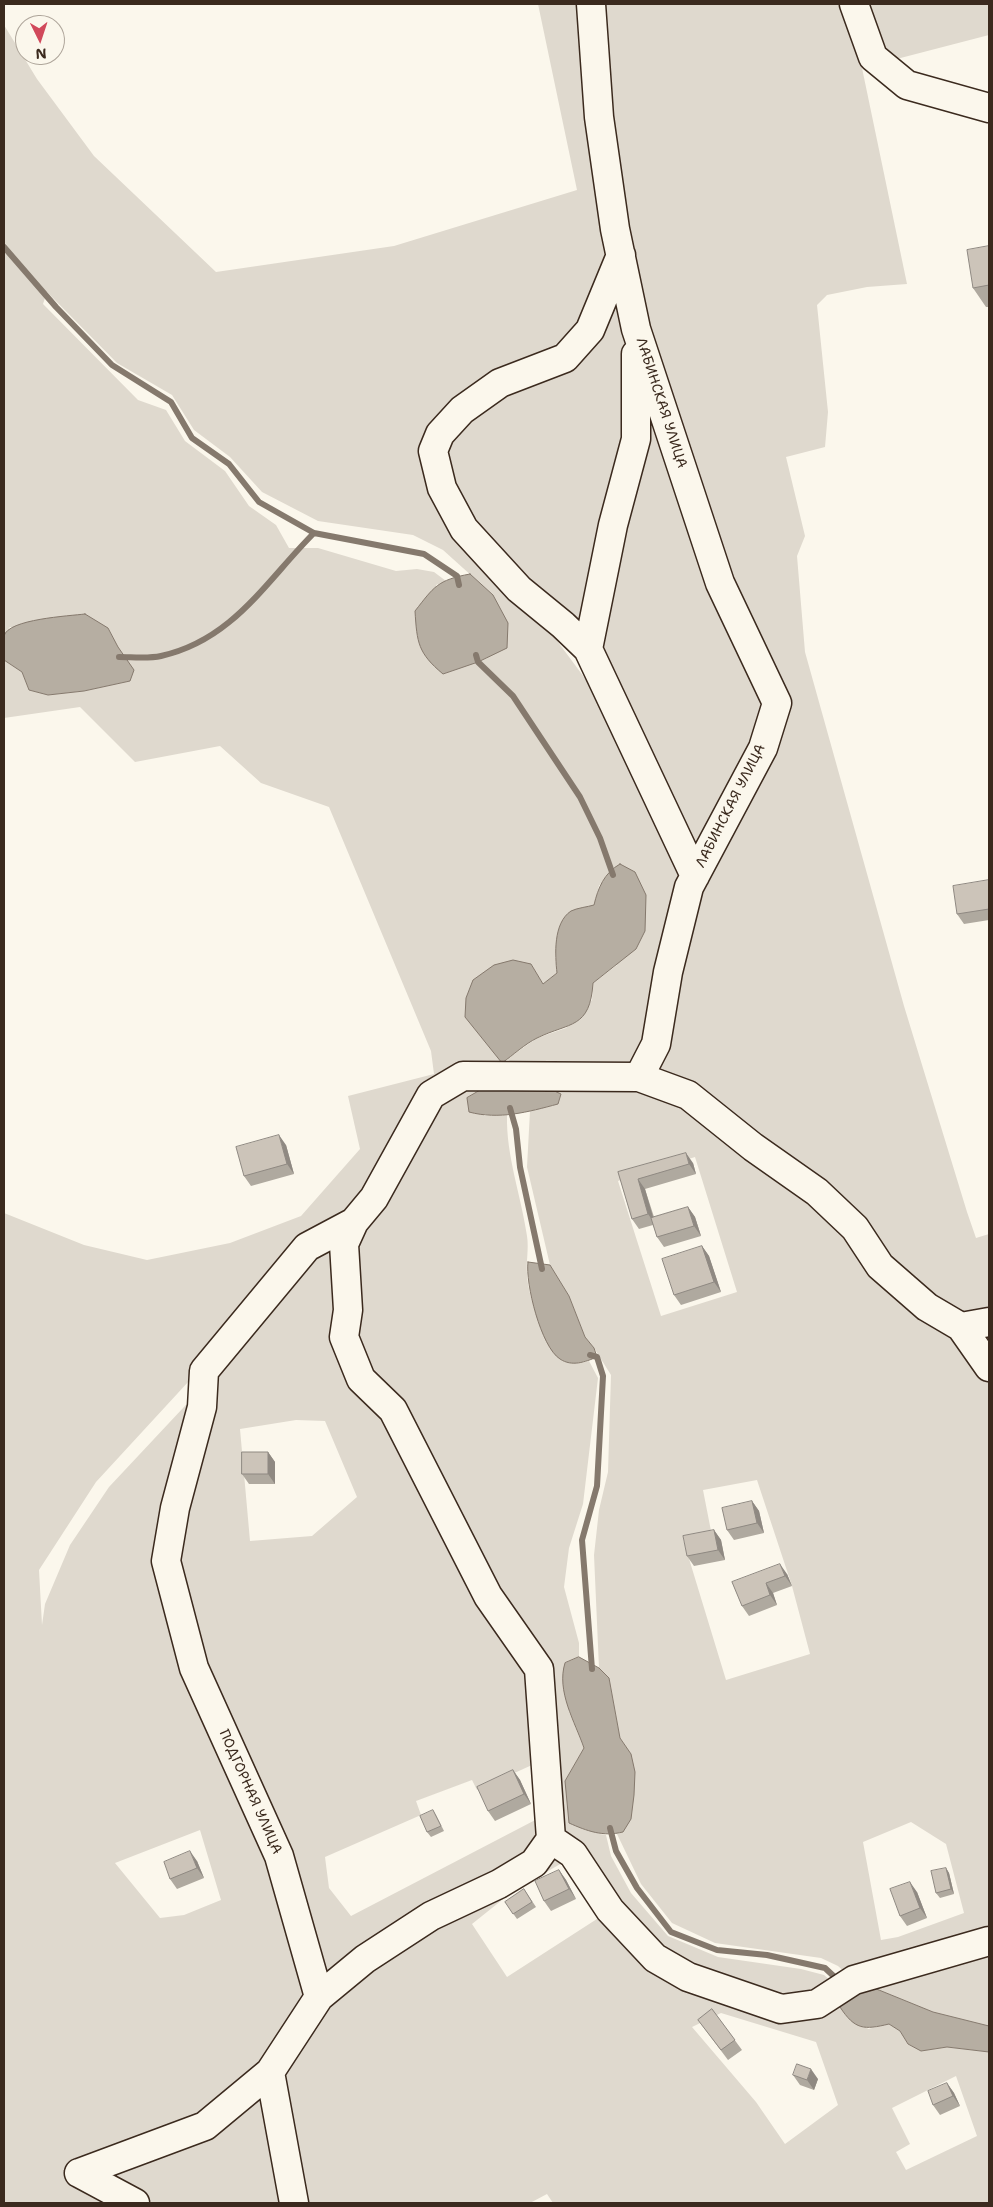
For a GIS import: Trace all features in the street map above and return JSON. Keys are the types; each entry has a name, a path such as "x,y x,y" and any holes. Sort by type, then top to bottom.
{"street":[{"name":"ЛАБИНСКАЯ УЛИЦА","path":"591,4 599,117 615,229 636,329 720,583 777,703 763,748 689,887 668,972 656,1044 639,1077"},
{"path":"854,4 873,57 907,85 989,108"},
{"path":"621,255 590,330 565,358 500,384 462,410 440,434 433,451 442,488 464,529 519,589 563,625 588,650 695,876"},
{"path":"588,650 612,525 636,439 636,329"},
{"path":"134,2203 79,2174 205,2126 270,2072 319,1997 366,1959 431,1916 499,1884 534,1863 551,1839 539,1669 488,1596 393,1410 361,1379 344,1337 348,1310 344,1244 354,1222 374,1198 432,1095 463,1076 639,1077 688,1095 753,1147 817,1192 855,1228 880,1266 928,1307 961,1327 989,1367"},
{"name":"ПОДГОРНАЯ УЛИЦА","path":"319,1997 279,1856 194,1668 166,1561 176,1508 202,1407 204,1371 307,1247 354,1222"},
{"path":"961,1327 989,1322"},
{"path":"551,1839 573,1854 610,1910 655,1958 688,1977 781,2009 817,2004 854,1980 989,1941"},
{"path":"270,2072 294,2203"}],"shaded area":[{"path":"538,4 584,4 608,252 583,331 426,449 549,630 604,704 677,858 680,888 639,1062 618,1072 514,1064 507,1059 537,1038 566,1028 592,1000 593,983 617,965 611,869 599,886 594,905 571,911 555,955 557,973 543,984 531,964 481,1035 502,1063 434,1075 358,1210 297,1247 189,1381 96,1482 39,1570 42,1625 45,1604 70,1545 109,1487 198,1392 162,1553 273,1852 313,1990 265,2068 200,2119 95,2154 116,2203 4,2203 4,1213 84,1245 147,1260 230,1243 301,1216 360,1149 348,1096 434,1074 431,1051 329,807 261,783 220,746 135,762 80,707 4,718 4,660 22,672 29,690 48,695 84,691 130,681 118,647 108,628 10,627 4,635 4,25 15,43 15,65 28,65 94,156 216,272 394,246 577,190","holes":["47,292 117,363 172,395 194,430 230,457 262,492 318,521 413,535 443,550 493,595 487,658 443,674 436,585 446,581 434,572 417,569 396,571 318,548 289,548 276,525 249,506 225,471 185,441 166,410 138,400 43,304","200,1830 221,1900 184,1915 160,1918 115,1863"]},
{"path":"601,4 989,4 989,35 862,68 907,284 867,287 827,295 817,305 828,412 825,447 786,457 805,536 797,556 805,652 904,1006 967,1212 976,1238 989,1234 989,1312 964,1313 927,1296 687,1080 648,1070 709,863 774,740 646,328 624,237"},
{"path":"615,286 624,323 629,378 629,439 583,624 558,606 493,546 465,517 441,444 488,398 570,364"},
{"path":"647,390 760,686 765,712 750,759 692,859 600,662 619,529"},
{"path":"470,574 493,595 508,623 507,648 478,662 443,674 428,660 420,647 415,611 437,586 450,579"},
{"path":"85,614 108,628 134,670 130,681 84,691 48,695 29,690 22,672 4,660 3,639 8,630 40,619"},
{"path":"620,864 635,872 646,895 645,931 636,949 593,983 588,1009 576,1022 533,1040 502,1063 465,1017 466,998 473,980 494,965 513,960 531,964 543,984 557,973 556,940 565,916 571,911 594,905 602,881"},
{"path":"642,1087 689,1103 845,1227 946,1327 969,1353 989,1381 989,2026 933,2012 874,1988 860,1986 838,1966 821,1958 715,1943 672,1923 641,1884 617,1834 623,1832 631,1754 620,1738 609,1679 599,1668 594,1555 599,1510 608,1472 611,1375 585,1337 569,1296 550,1265 527,1167 530,1111 558,1104 561,1094 548,1088","holes":["695,1157 737,1292 661,1316 618,1181","757,1480 792,1586 810,1654 726,1680 683,1539 711,1531 703,1490","911,1822 946,1844 964,1913 898,1937 881,1940 863,1842"]},
{"path":"484,1088 484,1116 507,1115 511,1160 527,1236 528,1282 533,1306 554,1353 560,1359 567,1362 582,1363 589,1361 598,1378 583,1504 569,1548 564,1587 579,1643 579,1657 565,1663 569,1712 584,1748 565,1781 600,1834 606,1835 611,1856 631,1893 668,1936 718,1957 801,1969 824,1975 847,1995 868,2029 889,2024 900,2031 908,2044 921,2051 947,2047 989,2052 989,2203 553,2203 547,2194 530,2203 298,2203 274,2074 316,2006 377,1956 537,1867 544,1665 368,1377 353,1335 349,1246 434,1107 456,1090","holes":["562,1863 600,1917 507,1977 472,1924 512,1892","721,2013 816,2042 838,2105 785,2144 756,2102 692,2027","956,2076 977,2136 906,2170 896,2152 910,2144 892,2108"]},
{"path":"484,1088 548,1088 561,1094 558,1104 525,1112 491,1115 469,1112 467,1098"},
{"path":"343,1231 344,1312 393,1417 535,1669 547,1822 536,1848 321,1989 199,1666 173,1567 209,1373 309,1250","holes":["296,1420 325,1421 357,1497 312,1536 250,1541 240,1429","532,1765 541,1817 351,1916 329,1888 325,1857 421,1815 416,1801 472,1780 477,1790"]},
{"path":"528,1262 550,1265 569,1296 585,1337 594,1348 597,1357 583,1362 569,1363 560,1359 553,1352 541,1329 536,1314 529,1284"},
{"path":"579,1657 599,1668 609,1678 620,1738 631,1754 635,1772 634,1795 631,1819 623,1832 609,1834 595,1832 569,1823 565,1781 584,1748 568,1706 563,1684 563,1674 565,1663"},
{"path":"860,1986 874,1988 933,2012 989,2026 989,2052 947,2047 921,2051 908,2044 900,2031 889,2024 866,2027 856,2024 845,2015 840,2007 841,1998"},
{"path":"266,2081 289,2203 153,2203 104,2172"}],"building":[{"path":"989,246 989,285 973,288 967,250"},
{"path":"989,880 989,909 957,914 953,886"},
{"path":"279,1135 287,1164 244,1176 236,1147"},
{"path":"686,1153 689,1164 638,1179 648,1214 632,1219 618,1172"},
{"path":"688,1207 694,1226 657,1237 651,1218"},
{"path":"702,1246 714,1282 674,1295 662,1259"},
{"path":"242,1452 268,1452 268,1474 242,1474"},
{"path":"752,1501 757,1523 727,1530 722,1508"},
{"path":"714,1530 718,1550 687,1556 683,1536"},
{"path":"780,1564 785,1576 766,1583 770,1595 742,1606 732,1582"},
{"path":"513,1770 524,1794 488,1811 477,1787"},
{"path":"433,1810 441,1826 427,1832 420,1816"},
{"path":"190,1851 197,1868 170,1879 164,1862"},
{"path":"946,1868 951,1889 936,1893 931,1871"},
{"path":"559,1870 569,1889 544,1901 535,1881"},
{"path":"910,1882 920,1908 900,1916 890,1889"},
{"path":"524,1889 532,1902 513,1914 505,1902"},
{"path":"712,2009 735,2040 721,2050 698,2020"},
{"path":"797,2064 811,2069 807,2080 793,2075"},
{"path":"947,2083 953,2096 933,2105 928,2091"}],"waterway":[{"path":"4,247 56,307 112,365 171,402 192,438 229,464 259,502 314,533 424,554 457,576 459,585"},
{"path":"119,657 145,658 161,656 186,648 209,637 247,606 314,533"},
{"path":"476,655 478,662 513,696 580,797 600,838 613,875"},
{"path":"510,1108 516,1129 520,1167 542,1269"},
{"path":"590,1355 597,1357 603,1376 597,1486 582,1540 592,1669"},
{"path":"610,1828 616,1851 637,1888 671,1932 717,1950 767,1955 825,1968 840,1982"}]}
